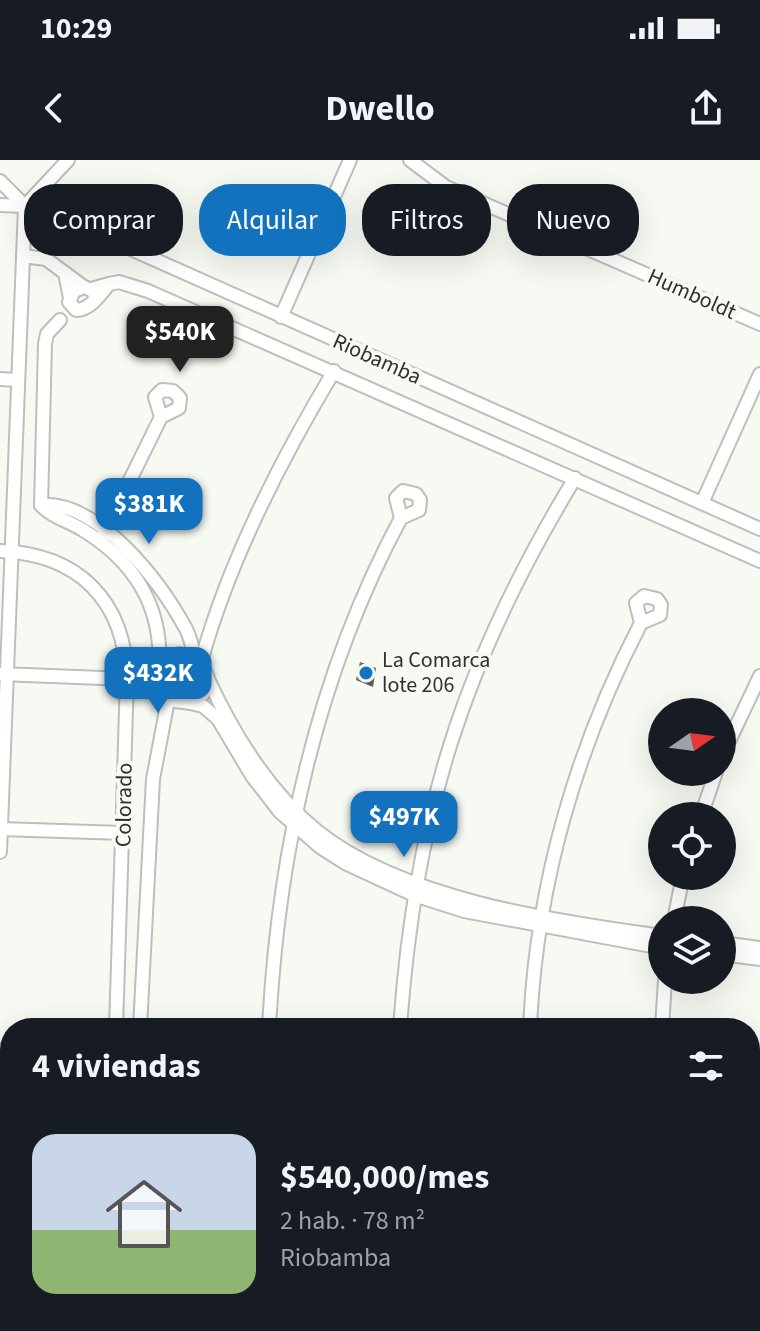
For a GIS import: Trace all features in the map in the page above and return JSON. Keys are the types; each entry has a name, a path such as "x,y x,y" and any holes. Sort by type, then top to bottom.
{"street":[{"path":"46,184 68,160"},
{"path":"281,317 350,160"},
{"name":"Humboldt","path":"410,160 446,187 760,324"},
{"name":"Riobamba","path":"0,181 24,205"},
{"path":"0,205 24,206"},
{"path":"0,852 5,551 24,231"},
{"path":"23,256 46,259 90,292"},
{"name":"Riobamba","path":"140,256 760,529"},
{"path":"65,273 70,300 80,311"},
{"path":"294,819 262,773 198,660 188,632 157,582 65,508 41,505 45,344 47,334 60,320 74,291 90,292 109,284 131,284 760,561"},
{"path":"60,320 80,311 90,292"},
{"path":"198,660 234,568 275,477 334,371"},
{"path":"702,503 760,374"},
{"path":"0,379 17,380"},
{"path":"103,536 161,417"},
{"path":"401,1018 415,889 435,790 471,680 522,568 575,478"},
{"path":"270,1018 277,924 294,819 338,665 401,518"},
{"path":"103,536 150,600 157,624 159,689 168,700 190,703 211,711 252,776 294,819 345,863 464,911 648,934"},
{"name":"Colorado","path":"5,551 51,560 91,585 108,605 123,635 127,679 116,1018"},
{"path":"531,1018 540,921 561,829 594,724 641,623"},
{"path":"159,668 173,655 185,654 198,660"},
{"path":"3,674 127,679"},
{"path":"736,727 760,676"},
{"path":"190,703 203,694 208,679"},
{"path":"141,1018 155,760 168,700"},
{"path":"0,829 123,833"},
{"path":"540,921 648,945"},
{"path":"736,945 760,948"},
{"path":"736,956 760,959"},
{"path":"663,1018 664,994"}],"building":[{"name":"La Comarca lote 206","path":"360,662 376,668 373,687 356,680"}],"place":[{"name":"La Comarca lote 206","path":"366,673"}]}
